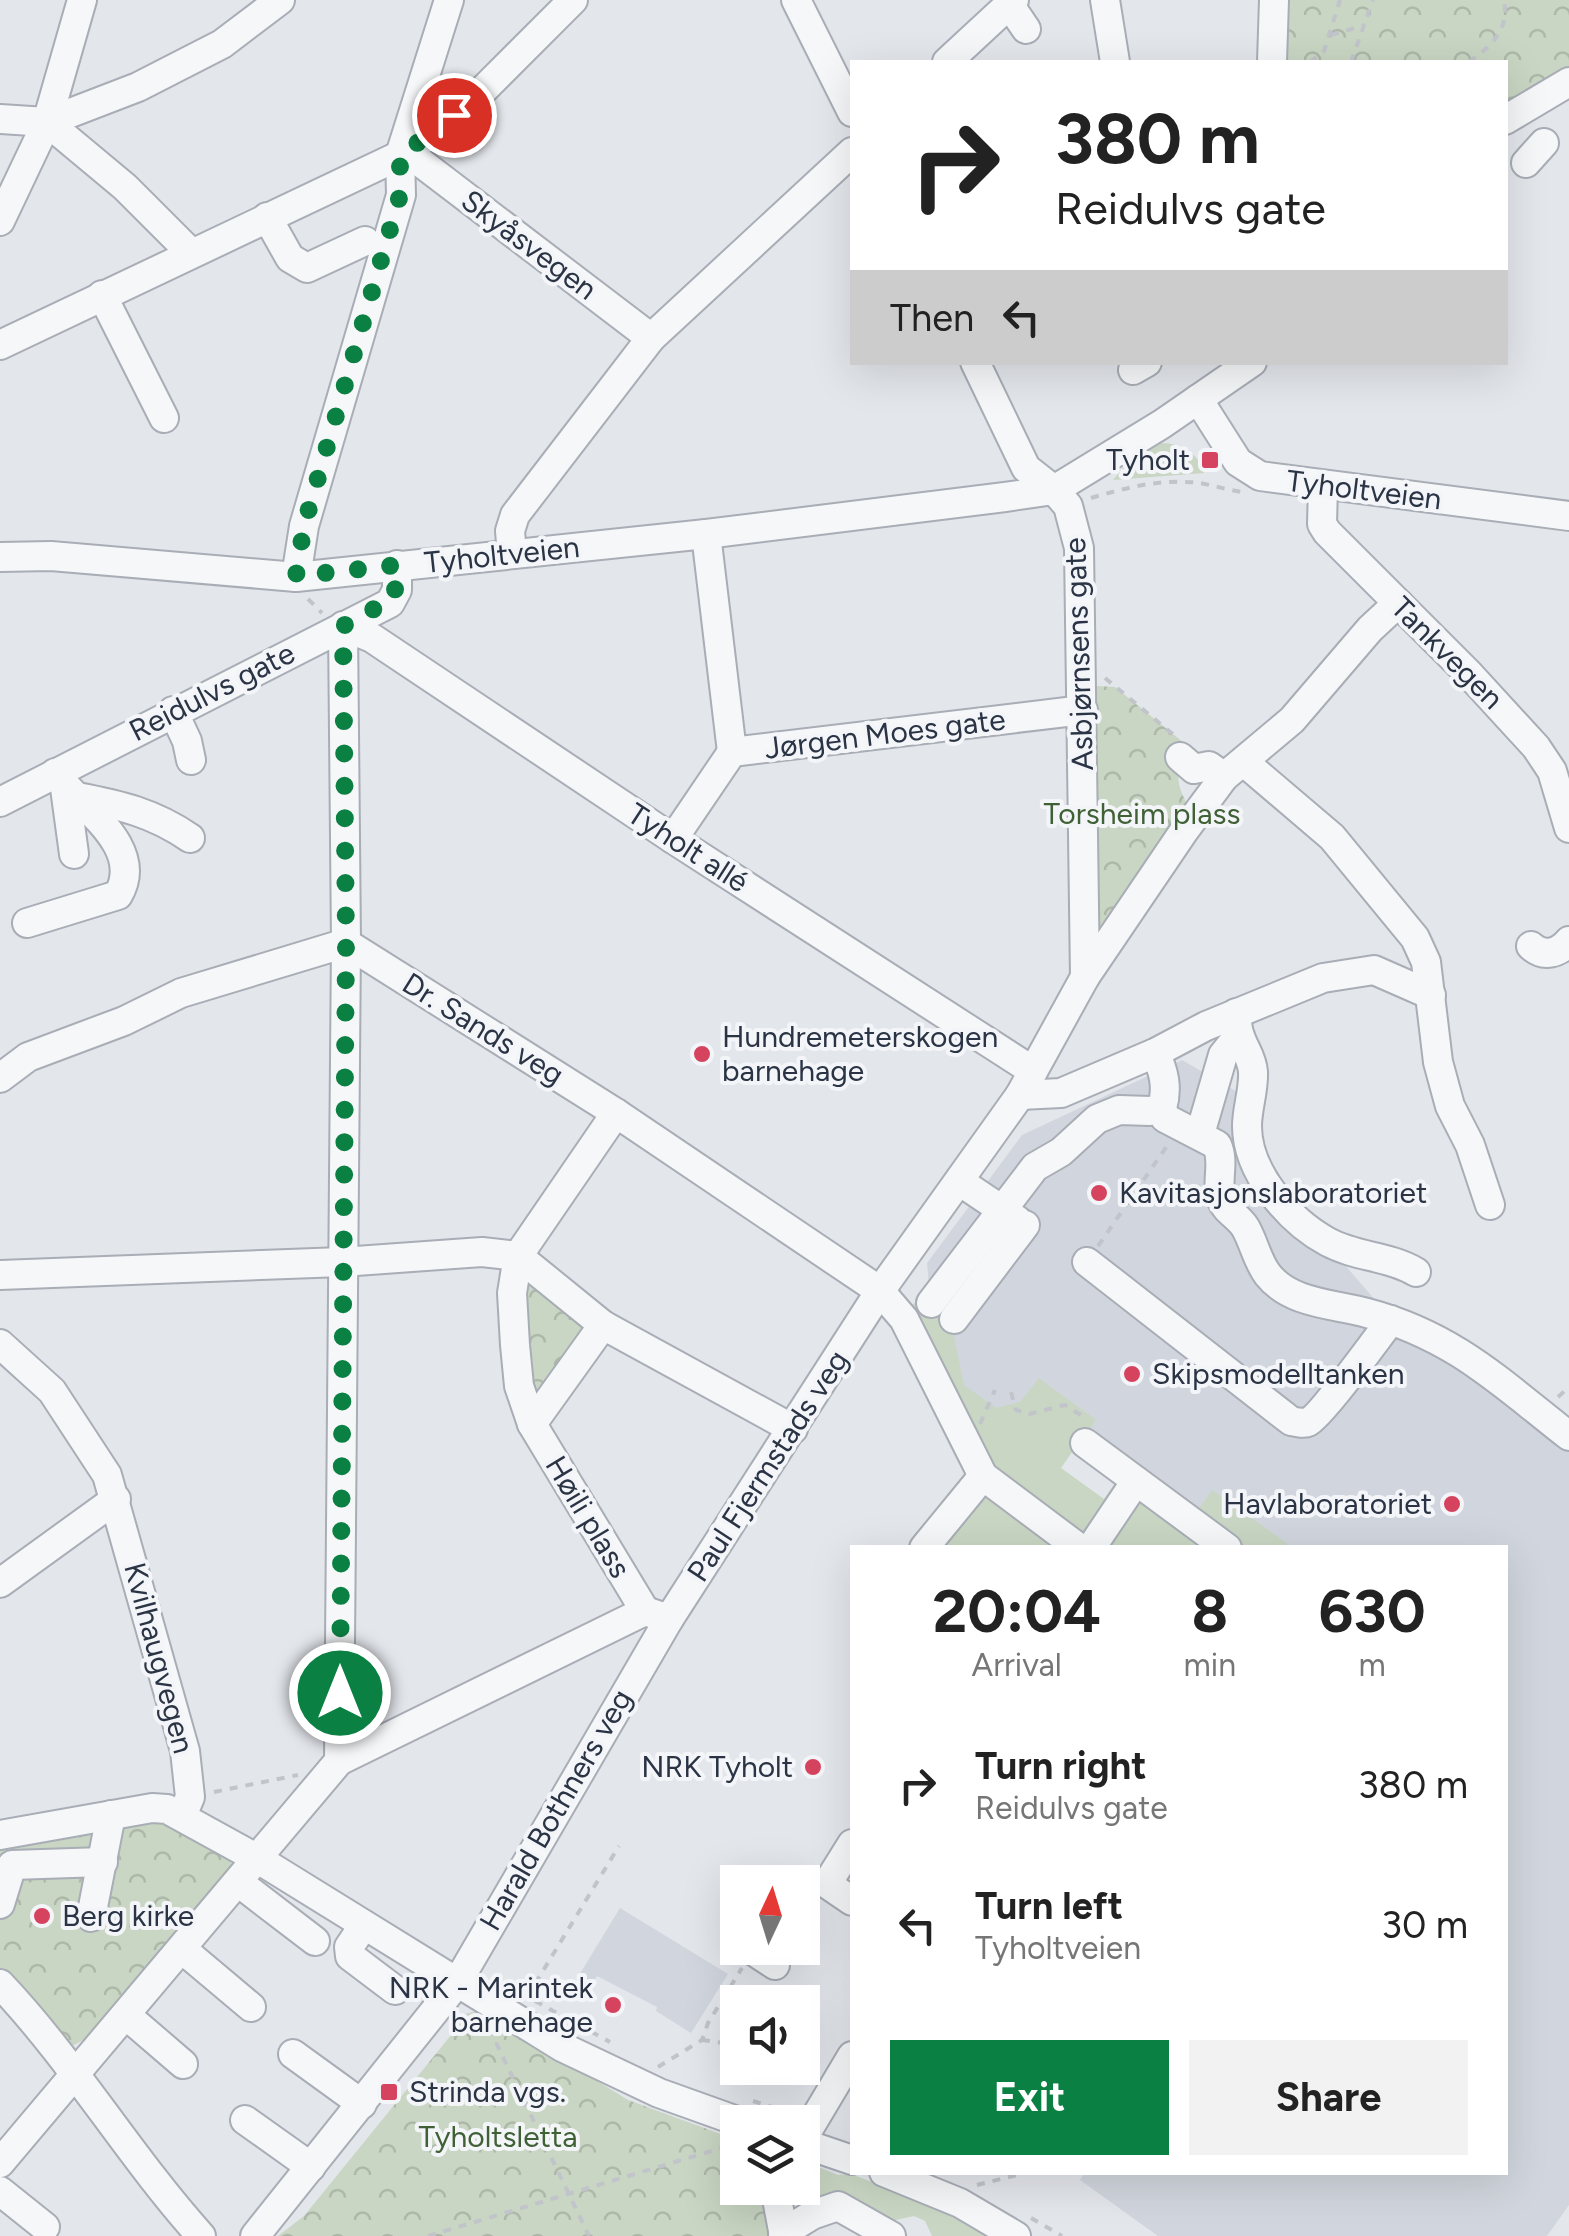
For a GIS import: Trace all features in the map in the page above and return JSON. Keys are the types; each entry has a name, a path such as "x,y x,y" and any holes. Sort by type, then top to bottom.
{"street":[{"path":"0,221 47,122 82,0"},
{"path":"0,119 47,122 138,87 222,44 280,0"},
{"path":"296,576 304,526 400,195 403,154 449,0"},
{"path":"0,345 403,154 476,96 573,0"},
{"path":"796,0 850,108"},
{"path":"1105,0 1115,60"},
{"path":"1272,60 1274,0"},
{"path":"949,60 1012,2 1026,29"},
{"path":"1508,118 1569,82"},
{"path":"47,122 124,187 191,253"},
{"name":"Skyåsvegen","path":"403,154 651,338"},
{"path":"512,554 510,531 515,514 651,338 850,154"},
{"path":"266,217 290,258 307,268 365,241"},
{"path":"102,295 164,418"},
{"path":"976,365 1026,468 1061,498 1209,381 1245,365"},
{"name":"Tyholtveien","path":"1209,381 1220,438 1238,462 1252,472 1279,480 1569,516"},
{"name":"Tankvegen","path":"1324,486 1322,524 1536,747 1552,771 1569,828"},
{"name":"Tyholtveien","path":"0,557 51,556 296,576 1061,498"},
{"name":"Asbjørnsens gate","path":"1061,498 1081,565 1086,977"},
{"path":"706,534 732,752"},
{"name":"Reidulvs gate","path":"0,802 66,786 173,711 394,598 398,565"},
{"name":"Paul Fjermstads veg","path":"657,1615 793,1430 880,1291 1026,1083 1086,977 1234,770 1315,696 1352,650 1398,603"},
{"path":"335,1764 346,943 343,626"},
{"name":"Tyholt allé","path":"343,626 372,638 673,839 1026,1083"},
{"name":"Jørgen Moes gate","path":"673,839 732,752 1082,710"},
{"path":"173,711 191,760"},
{"path":"1180,757 1194,769 1209,766 1234,770 1332,836 1402,919 1426,962 1438,1062 1450,1106 1470,1145 1490,1205"},
{"path":"66,786 146,812 190,838"},
{"path":"66,786 74,854"},
{"path":"27,923 118,895 124,884 123,860 107,826 66,786"},
{"path":"1531,946 1552,954 1569,941"},
{"path":"0,1078 28,1056 124,1021 181,993 346,943"},
{"name":"Dr. Sands veg","path":"346,943 616,1113 880,1291 904,1319 983,1476"},
{"path":"1026,1083 1061,1093 1155,1052 1238,1024 1324,978 1374,970 1431,995"},
{"path":"1180,1123 1238,1024"},
{"path":"1238,1024 1253,1070 1247,1128 1250,1146 1266,1182 1286,1209 1330,1243 1402,1264 1416,1272"},
{"path":"1155,1052 1180,1123"},
{"path":"942,1311 1021,1225 1035,1167 1061,1152 1097,1118 1119,1110 1180,1123 1214,1140 1221,1153 1219,1186 1225,1208 1244,1226 1268,1274 1278,1285 1311,1300 1415,1328 1488,1369 1569,1436"},
{"path":"518,1256 616,1113"},
{"path":"959,1180 1021,1225"},
{"path":"0,1275 342,1262 482,1252 518,1256 603,1324 793,1430"},
{"name":"Høili plass","path":"518,1256 512,1293 515,1345 519,1386 532,1424 657,1615"},
{"path":"1087,1262 1292,1421 1309,1422 1391,1320"},
{"name":"Høili plass","path":"532,1424 603,1324"},
{"name":"Kvilhaugvegen","path":"0,1344 52,1391 107,1475 186,1750 186,1807"},
{"path":"1085,1443 1211,1543"},
{"path":"926,1545 983,1476 1075,1545"},
{"path":"1093,1545 1136,1481"},
{"path":"0,1583 116,1499"},
{"path":"0,2163 335,1764 657,1615"},
{"name":"Harald Bothners veg","path":"255,2236 456,1983 657,1615"},
{"path":"0,1835 111,1814 186,1807 258,1859 562,2047 659,2093 720,2105"},
{"path":"91,1917 111,1814"},
{"path":"850,1847 827,1884 850,1900"},
{"path":"0,1904 6,1855 103,1862"},
{"path":"238,1882 315,1941"},
{"path":"364,1925 349,1947 350,1956 395,1990"},
{"path":"182,1949 250,2007"},
{"path":"0,1984 160,2190 201,2236"},
{"path":"126,2015 183,2064"},
{"path":"293,2054 362,2104"},
{"path":"820,2111 850,2062"},
{"path":"245,2120 311,2167"},
{"path":"820,2142 850,2159"},
{"path":"891,2175 960,2203 1016,2236"},
{"path":"0,2191 45,2227"},
{"path":"778,2205 783,2235 826,2208 838,2206 891,2236"}],"path":[{"path":"1313,60 1324,51 1340,0"},
{"path":"1352,60 1373,0"},
{"path":"1472,60 1496,42 1506,15 1504,0"},
{"path":"1331,35 1366,24"},
{"path":"1061,498 1186,482 1212,486"},
{"path":"1082,660 1184,743 1180,757"},
{"path":"1087,1262 1180,1123"},
{"path":"1011,1392 1016,1410 1029,1414 1065,1405 1080,1414 1097,1427 1085,1443"},
{"path":"186,1807 335,1764"},
{"path":"528,1997 618,1846"},
{"path":"674,2074 658,2067 702,2040 739,1965"},
{"path":"514,1989 610,2042"},
{"path":"489,2027 589,2236"},
{"path":"702,2040 720,2043"},
{"path":"428,2236 720,2148"},
{"path":"974,2186 1017,2175"}],"shaded area":[{"path":"1182,1060 1253,1101 1271,1179 1388,1315 1569,1447 1569,2205 1547,2236 1158,2236 1080,2180 1083,2175 1508,2175 1508,1545 1225,1545 1068,1432 991,1455 932,1322 927,1263 1022,1135"},
{"path":"620,1908 728,1974 691,2033 656,2011 657,2007 597,1976 584,1997 570,1990"}],"green space":[{"path":"1274,0 1569,0 1569,84 1508,119 1508,60 1272,60"},
{"path":"1162,443 1189,451 1204,473 1113,480 1127,463"},
{"name":"Torsheim plass","path":"1097,686 1115,687 1184,743 1179,782 1195,817 1113,936 1099,925"},
{"path":"524,1276 591,1325 540,1404 526,1378"},
{"path":"917,1301 952,1327 964,1385 996,1408 1020,1402 1039,1378 1096,1420 1079,1444 1188,1524 1212,1490 1289,1545 1093,1545 991,1473 908,1308","holes":["1077,1445 1120,1476 1104,1499 1061,1468"]},
{"path":"986,1494 1058,1545 938,1545"},
{"path":"160,1820 230,1859 232,1867 85,2039 74,2045 62,2044 0,1968 0,1845"},
{"name":"Tyholtsletta","path":"481,2010 628,2100 720,2134 720,2205 763,2205 770,2236 278,2236 304,2216 456,2029 453,2026 461,2015"},
{"path":"821,2168 838,2175 854,2175 929,2204 995,2236 932,2236 925,2221 914,2216 887,2222 799,2217 798,2205 820,2205"}],"place":[{"name":"Tyholt","path":"1210,460"},
{"name":"Hundremeterskogen barnehage","path":"702,1054"},
{"name":"Kavitasjonslaboratoriet","path":"1099,1193"},
{"name":"Skipsmodelltanken","path":"1132,1374"},
{"name":"Havlaboratoriet","path":"1452,1504"},
{"name":"NRK Tyholt","path":"813,1767"},
{"name":"Berg kirke","path":"42,1916"},
{"name":"NRK - Marintek barnehage","path":"613,2005"},
{"name":"Strinda vgs.","path":"389,2092"}],"route":[{"path":"340,1693 346,943 343,626 390,603 397,590 398,565 296,576 304,526 400,195 400,156 454,115"}]}
